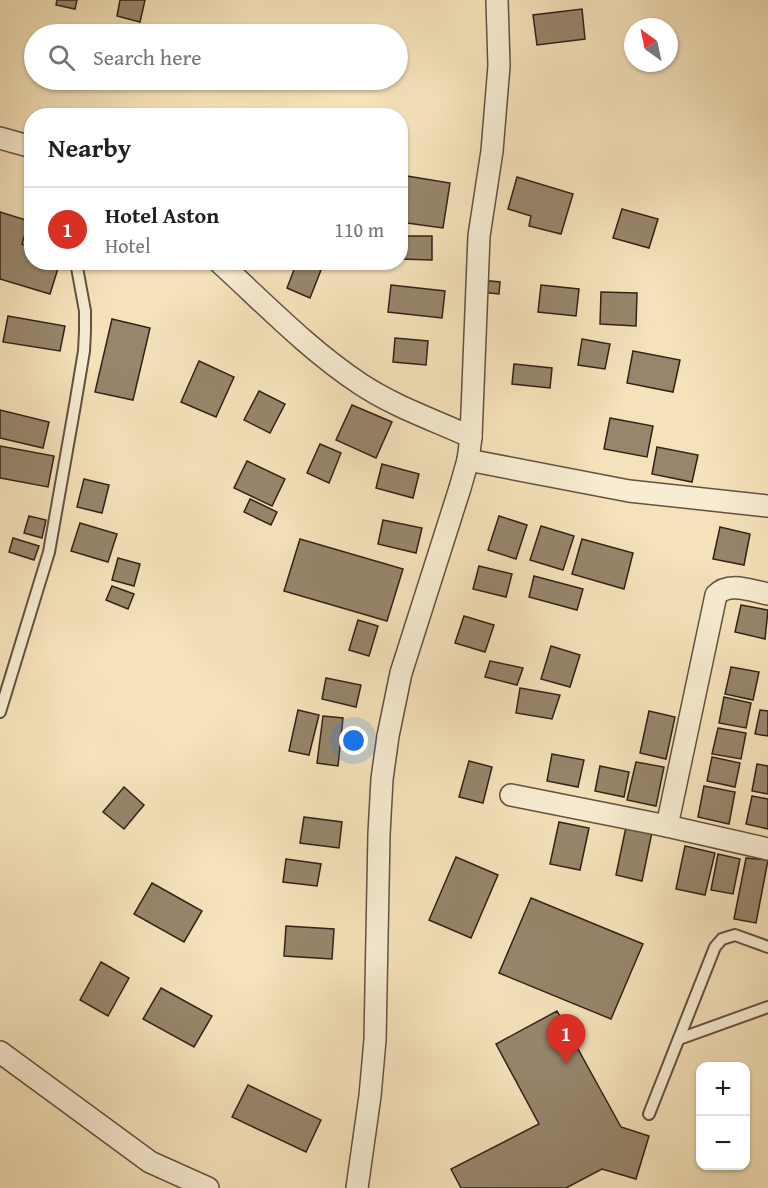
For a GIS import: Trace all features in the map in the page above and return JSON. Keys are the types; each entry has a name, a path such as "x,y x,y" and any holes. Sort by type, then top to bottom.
{"street":[{"path":"357,1188 375,1040 379,834 382,780 387,747 401,673 468,460 471,437 479,236 492,151 498,66 497,0"},
{"path":"0,138 24,145"},
{"path":"228,270 333,365 353,379 400,406 471,437"},
{"path":"468,460 629,491 768,506"},
{"path":"667,826 716,594 720,590 732,587 768,594"},
{"path":"511,795 768,849"},
{"path":"0,1052 150,1162 208,1188"}],"lane":[{"path":"0,712 49,552 75,405 85,331 85,311 77,270"},
{"path":"649,1114 711,954 719,942 735,934 768,947"},
{"path":"679,1039 768,1007"}],"building":[{"path":"57,0 77,0 75,9 56,5"},
{"path":"120,0 145,0 140,22 117,16"},
{"path":"582,9 585,39 537,45 533,15"},
{"path":"408,176 450,183 443,228 408,223"},
{"path":"517,177 573,194 561,234 529,226 531,216 508,209"},
{"path":"622,209 658,219 649,248 613,238"},
{"path":"0,212 24,219 22,244 24,245 24,270 58,270 50,294 0,279"},
{"path":"408,236 432,236 432,260 408,259"},
{"path":"294,270 321,270 310,298 287,288"},
{"path":"481,280 500,282 499,294 480,292"},
{"path":"391,285 445,291 442,318 388,312"},
{"path":"541,285 579,289 576,316 538,312"},
{"path":"601,292 637,293 636,326 600,324"},
{"path":"8,316 65,326 60,351 3,342"},
{"path":"112,319 150,328 133,400 95,392"},
{"path":"395,338 428,341 426,365 393,362"},
{"path":"582,339 610,344 605,369 578,365"},
{"path":"633,351 680,360 673,392 627,383"},
{"path":"199,361 234,377 216,417 181,402"},
{"path":"514,364 552,368 550,388 512,384"},
{"path":"259,391 285,404 270,433 244,420"},
{"path":"352,405 392,422 376,458 336,440"},
{"path":"0,410 49,422 43,448 0,438"},
{"path":"610,418 653,426 647,457 604,449"},
{"path":"320,444 341,453 329,483 307,473"},
{"path":"0,446 54,456 48,487 0,478"},
{"path":"657,447 698,455 692,482 652,474"},
{"path":"247,461 285,479 272,506 234,488"},
{"path":"382,464 419,474 413,498 376,488"},
{"path":"84,479 109,485 102,513 77,507"},
{"path":"250,499 277,512 271,525 244,512"},
{"path":"29,516 46,520 42,538 24,533"},
{"path":"499,516 527,525 516,559 488,550"},
{"path":"383,520 422,528 416,553 378,544"},
{"path":"80,523 117,534 108,562 71,551"},
{"path":"541,526 574,536 563,570 530,560"},
{"path":"720,527 750,534 744,565 713,559"},
{"path":"13,538 39,546 34,560 9,552"},
{"path":"300,539 403,569 387,621 284,591"},
{"path":"582,539 633,553 624,589 572,574"},
{"path":"118,558 140,564 134,586 112,580"},
{"path":"479,566 512,574 506,597 473,589"},
{"path":"534,576 583,589 577,610 529,597"},
{"path":"112,586 134,594 128,609 106,600"},
{"path":"741,605 768,610 765,639 735,632"},
{"path":"464,616 494,625 485,652 455,643"},
{"path":"358,620 378,626 369,656 349,650"},
{"path":"551,646 580,655 570,687 541,679"},
{"path":"490,661 523,668 517,685 485,677"},
{"path":"731,667 759,672 753,700 725,694"},
{"path":"326,678 361,685 356,707 322,699"},
{"path":"520,688 560,695 552,719 516,713"},
{"path":"724,697 751,703 746,728 719,723"},
{"path":"298,710 319,715 309,755 289,751"},
{"path":"760,710 768,711 768,736 755,734"},
{"path":"649,711 675,717 666,759 640,753"},
{"path":"323,716 343,718 338,766 317,763"},
{"path":"718,728 746,733 741,759 712,754"},
{"path":"552,754 584,760 578,787 547,781"},
{"path":"712,757 740,763 735,787 707,781"},
{"path":"469,761 492,767 483,803 459,797"},
{"path":"636,762 664,767 656,806 627,800"},
{"path":"757,764 768,766 768,794 752,791"},
{"path":"600,766 629,772 624,797 595,791"},
{"path":"704,786 735,792 729,824 698,817"},
{"path":"124,787 144,805 124,829 103,812"},
{"path":"752,796 768,799 768,829 746,824"},
{"path":"304,817 342,822 339,848 300,843"},
{"path":"559,822 589,828 580,870 550,864"},
{"path":"626,827 652,832 642,881 616,875"},
{"path":"685,846 715,853 705,895 676,889"},
{"path":"718,854 740,859 733,894 711,890"},
{"path":"456,857 498,875 471,938 429,920"},
{"path":"746,858 768,860 756,923 734,919"},
{"path":"286,859 321,864 317,886 283,882"},
{"path":"152,883 202,911 184,942 134,914"},
{"path":"531,898 643,944 611,1019 499,973"},
{"path":"286,926 334,929 332,959 284,956"},
{"path":"101,962 129,978 108,1016 80,1000"},
{"path":"161,988 212,1016 194,1047 143,1019"},
{"path":"557,1011 621,1127 649,1136 636,1179 602,1169 566,1188 461,1188 451,1169 539,1124 496,1044"},
{"path":"248,1085 321,1120 306,1152 232,1117"}],"place":[{"name":"Hotel Aston","path":"566,1064"}]}
